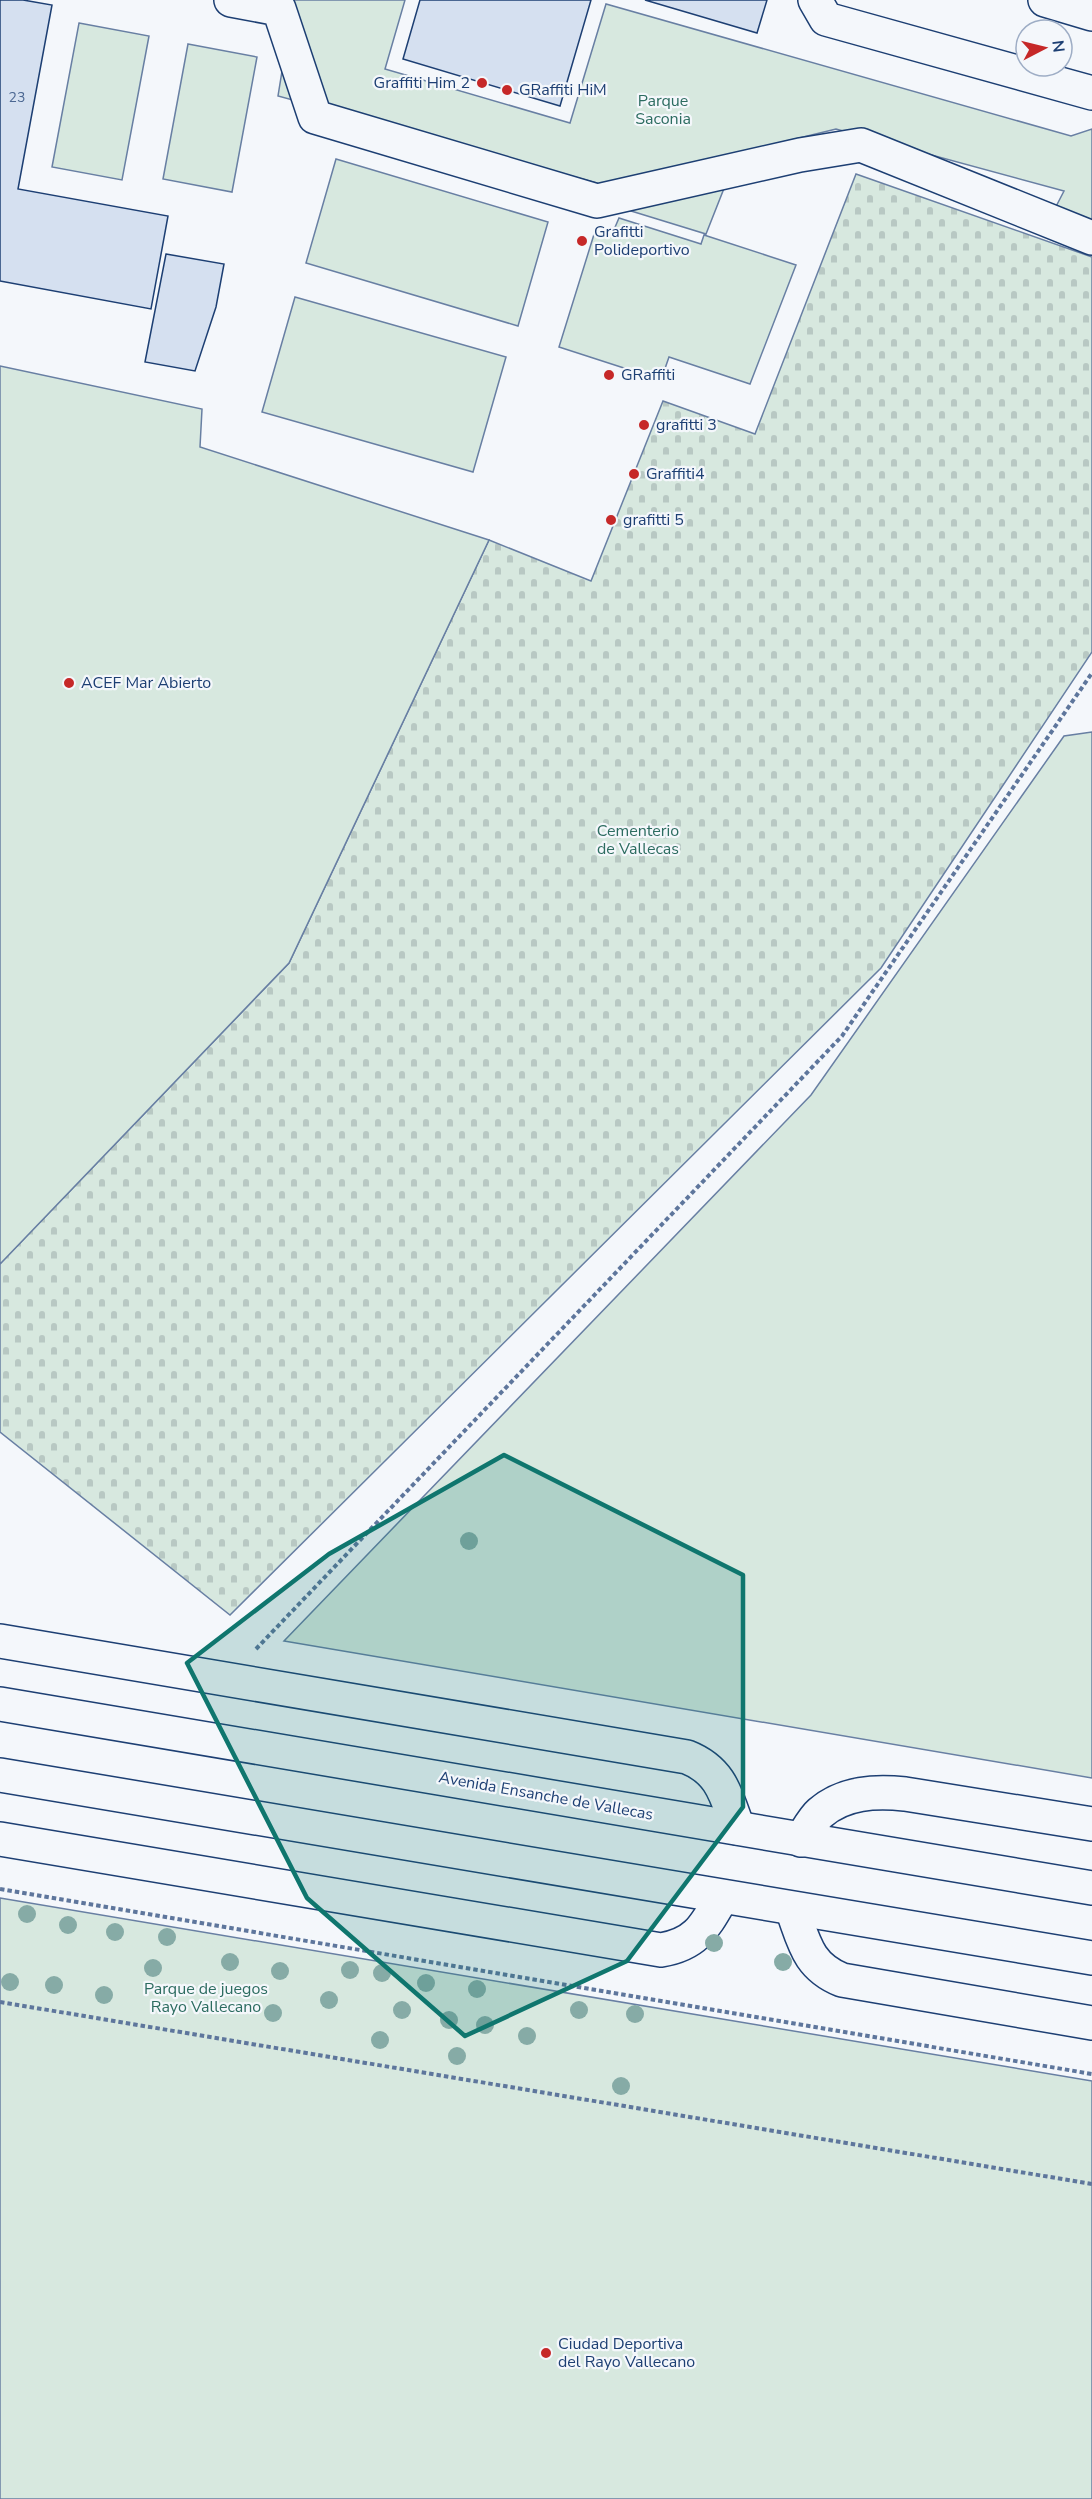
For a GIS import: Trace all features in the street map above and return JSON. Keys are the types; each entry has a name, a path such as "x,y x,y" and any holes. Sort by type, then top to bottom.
{"main road":[{"path":"231,0 279,4 315,117 597,201 800,155 861,145 1092,238"},
{"path":"815,0 826,19 1092,93"},
{"path":"1046,0 1092,14"},
{"path":"0,1641 687,1757 704,1764 718,1778 738,1828"},
{"name":"Avenida Ensanche de Vallecas","path":"0,1704 1092,1888"},
{"path":"0,1776 1092,1958"},
{"path":"801,1840 820,1813 847,1798 874,1791 1092,1824"},
{"path":"0,1839 661,1950 679,1947 693,1938 707,1924 722,1897"},
{"path":"792,1909 814,1961 825,1973 842,1980 1092,2023"}],"path":[{"path":"254,1651 842,1036 1092,673"},
{"path":"0,1889 1092,2074"},
{"path":"0,2002 1092,2184"}],"highlighted area":[{"path":"504,1455 743,1575 743,1807 627,1961 465,2036 307,1898 187,1663 329,1554"}],"green space":[{"name":"Parque Saconia","path":"288,0 405,0 385,69 570,123 606,4 1071,136 1092,129 1092,233 1049,220 1064,191 836,129 738,153 706,234 592,199 597,183 278,96 289,28"},
{"path":"79,23 149,36 122,180 52,167"},
{"path":"188,44 257,57 232,192 163,179"},
{"path":"336,159 548,222 518,326 306,263"},
{"name":"Cementerio de Vallecas","path":"856,174 1092,257 1092,652 881,968 230,1615 0,1432 0,1264 289,963 489,540 591,581 663,401 755,434"},
{"path":"619,218 701,244 704,235 796,265 750,384 669,357 661,380 559,347 596,228 613,232"},
{"path":"295,297 506,357 473,472 262,412"},
{"path":"0,366 202,409 200,447 489,540 289,963 0,1264"},
{"path":"1092,732 1092,1778 284,1641 811,1095 1064,736"},
{"name":"Ciudad Deportiva del Rayo Vallecano","path":"0,1898 1092,2081 1092,2499 0,2499"}],"building":[{"path":"0,0 23,0 52,5 18,189 168,216 151,309 0,281"},
{"path":"420,0 591,0 560,106 403,59"},
{"path":"645,0 767,0 757,33"},
{"path":"166,254 224,264 216,307 195,371 145,362"}],"place":[{"name":"Graffiti Him 2","path":"482,83"},
{"name":"GRaffiti HiM","path":"507,90"},
{"name":"Grafitti Polideportivo","path":"582,241"},
{"name":"GRaffiti","path":"609,375"},
{"name":"grafitti 3","path":"644,425"},
{"name":"Graffiti4","path":"634,474"},
{"name":"grafitti 5","path":"611,520"},
{"name":"ACEF Mar Abierto","path":"69,683"},
{"name":"Ciudad Deportiva del Rayo Vallecano","path":"546,2353"}],"park label":[{"name":"Parque de juegos Rayo Vallecano","path":"206,1998"}]}
